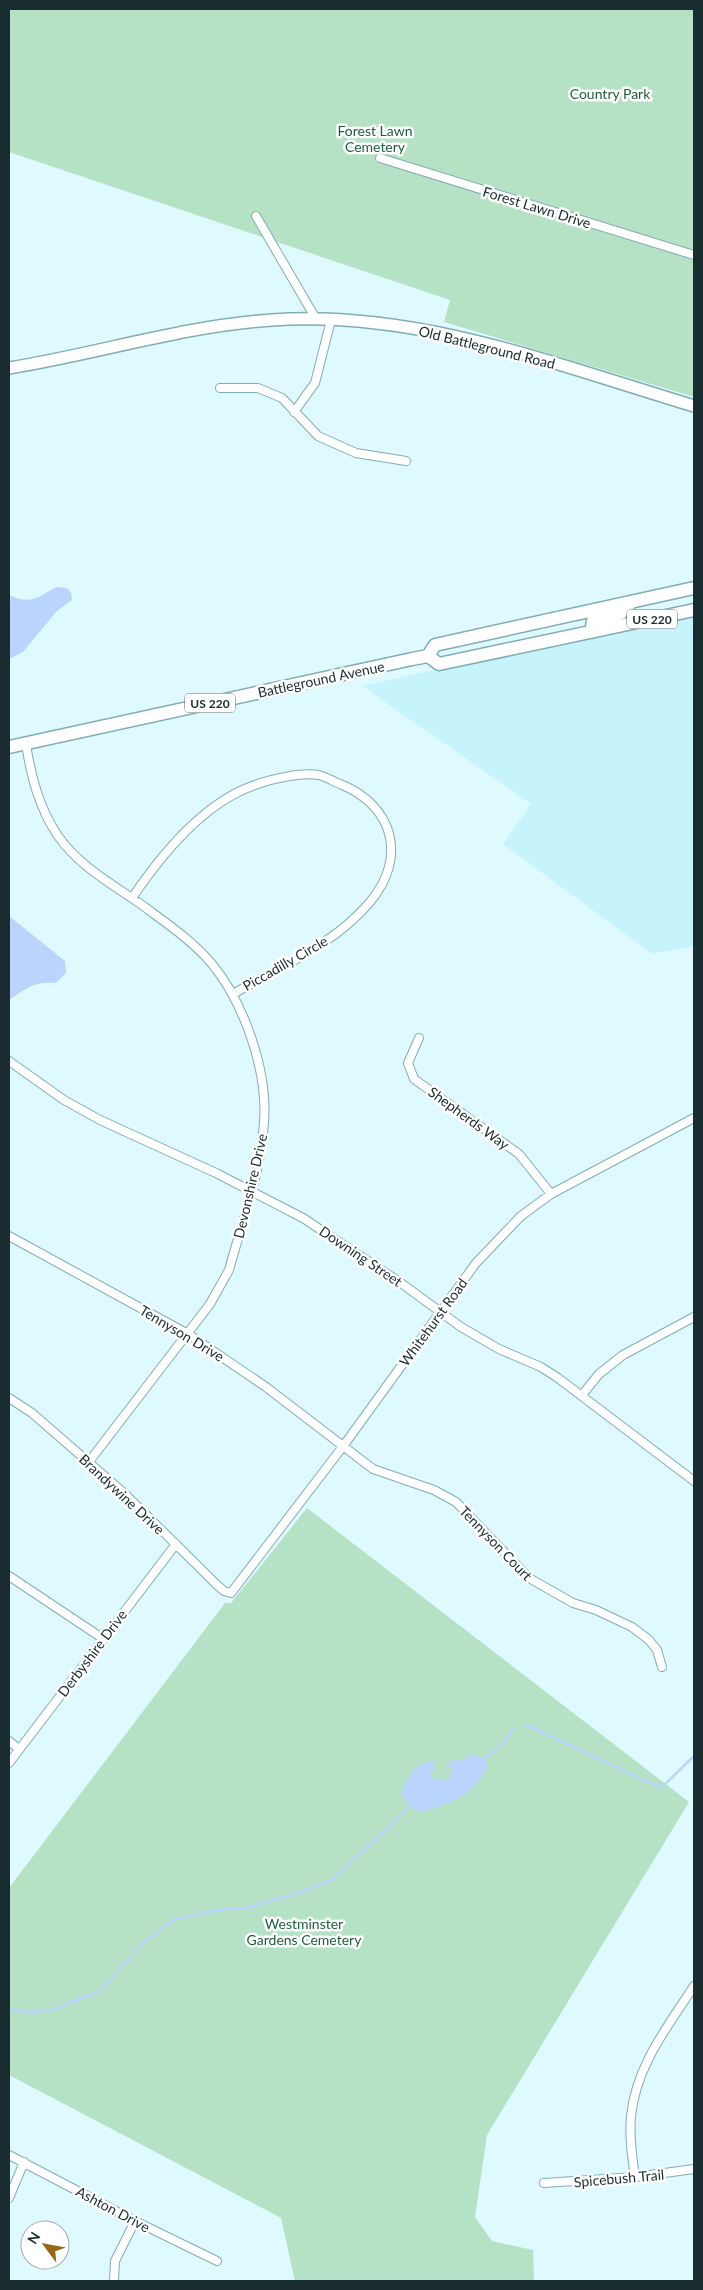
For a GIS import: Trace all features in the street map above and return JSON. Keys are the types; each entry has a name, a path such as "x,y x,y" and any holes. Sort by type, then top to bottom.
{"main road":[{"name":"Battleground Avenue","path":"9,747 428,656 436,644 694,588"},
{"path":"591,632 594,621 621,612 631,602"},
{"name":"Battleground Avenue","path":"428,656 440,664 694,610"}],"street":[{"name":"Forest Lawn Drive","path":"380,158 694,255"},
{"path":"256,216 316,319"},
{"name":"Old Battleground Road","path":"9,368 51,361 152,337 208,327 272,320 316,319 367,322 438,332 504,349 694,406"},
{"path":"294,412 315,383 331,320"},
{"path":"220,388 258,388 282,398 318,436 356,452 406,461"},
{"name":"Devonshire Drive","path":"26,744 31,774 39,798 58,836 79,861 186,939 211,963 233,994 252,1042 260,1070 264,1096 264,1122 251,1190 229,1270 221,1288 188,1334 88,1463"},
{"name":"Piccadilly Circle","path":"132,898 170,848 199,820 225,801 254,785 286,777 318,775 352,789 373,803 388,825 391,855 385,880 372,901 326,942 233,994"},
{"name":"Shepherds Way","path":"419,1038 408,1063 414,1079 519,1154 550,1194"},
{"name":"Downing Street","path":"9,1061 64,1100 100,1120 251,1190 303,1218 402,1283 440,1312 479,1338 540,1367 582,1395 694,1481"},
{"name":"Whitehurst Road","path":"232,1593 344,1445 476,1263 501,1235 521,1216 550,1194 694,1118"},
{"name":"Tennyson Drive","path":"9,1236 188,1334 266,1387 344,1445"},
{"path":"582,1395 599,1374 623,1355 694,1317"},
{"name":"Brandywine Drive","path":"9,1398 32,1413 130,1499 216,1584 224,1591 232,1593"},
{"name":"Tennyson Court","path":"344,1445 360,1461 373,1470 434,1490 456,1502 529,1578 573,1603 596,1610 632,1627 649,1640 657,1650 662,1667"},
{"name":"Derbyshire Drive","path":"9,1763 102,1638 176,1544"},
{"path":"9,1576 102,1638"},
{"path":"9,1741 19,1749"},
{"path":"634,2177 631,2148 631,2116 637,2088 644,2066 658,2040 694,1986"},
{"name":"Ashton Drive","path":"9,2155 218,2262"},
{"path":"9,2198 24,2162"},
{"name":"Spicebush Trail","path":"544,2183 634,2177 694,2169"},
{"path":"114,2281 115,2261 135,2221"}],"shaded area":[{"path":"56,587 67,588 71,593 72,600 57,611 23,652 9,659 9,595 28,600"},
{"path":"694,612 694,946 652,954 503,844 531,804 362,686"},
{"path":"9,916 65,961 66,973 56,983 36,984 9,1000"},
{"path":"474,1754 486,1760 488,1766 475,1785 461,1797 422,1812 412,1808 402,1795 405,1783 413,1771 424,1763 436,1761 432,1774 433,1779 447,1781 452,1770 448,1764 450,1761 462,1760"}],"green space":[{"name":"Forest Lawn Cemetery","path":"9,9 694,9 694,397 444,322 450,300 9,152"},
{"name":"Westminster Gardens Cemetery","path":"307,1508 689,1802 487,2135 475,2217 492,2241 533,2250 534,2281 295,2281 281,2218 9,2075 9,1888 225,1603 231,1603"}],"waterway":[{"path":"525,1724 661,1788 694,1756"},
{"path":"482,1761 501,1745 513,1729"},
{"path":"9,2010 30,2012 52,2010 100,1991 143,1943 173,1920 216,1910 246,1908 298,1893 331,1880 413,1804"}],"park label":[{"name":"Country Park","path":"610,93"}]}
